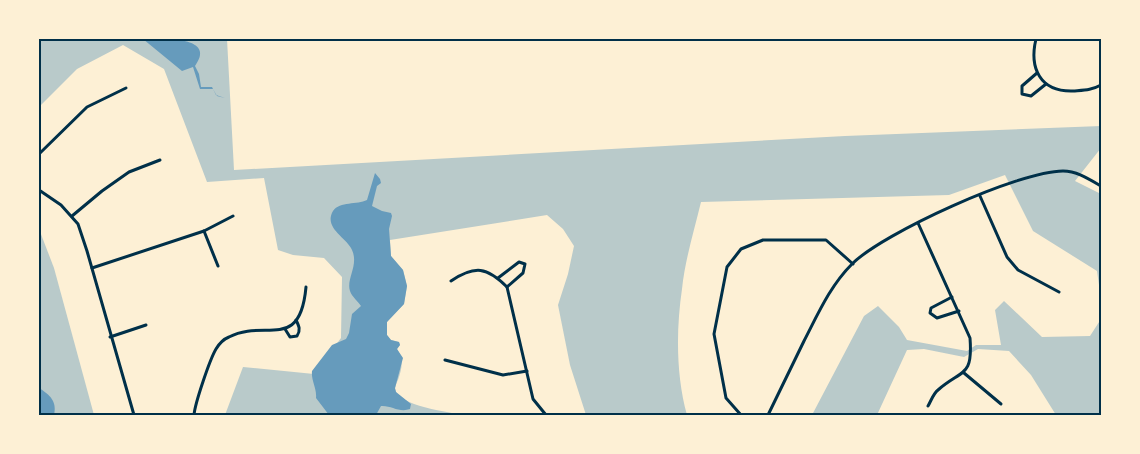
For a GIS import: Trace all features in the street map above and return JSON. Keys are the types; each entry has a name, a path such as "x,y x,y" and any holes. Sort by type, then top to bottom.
{"street":[{"path":"1036,39 1034,60 1037,73 1046,84 1066,91 1092,90 1101,85"},
{"path":"1037,73 1022,86 1022,94 1031,96 1046,84"},
{"path":"39,154 87,107 126,88"},
{"path":"72,216 129,172 160,160"},
{"path":"768,415 826,296 853,264 884,241 980,195 1011,183 1045,174 1065,171 1084,176 1101,186"},
{"path":"39,190 61,205 78,224 134,415"},
{"path":"980,195 1006,257 1017,270 1059,292"},
{"path":"92,268 204,231 233,216"},
{"path":"918,223 970,338 972,356 964,373 936,391 928,406"},
{"path":"204,231 218,266"},
{"path":"741,415 726,398 714,334 727,267 736,254 741,249 763,240 826,240 853,264"},
{"path":"498,278 519,262 525,264 525,270 507,287"},
{"path":"451,281 474,270 488,272 507,287 533,399 546,415"},
{"path":"194,415 215,350 222,341 239,332 285,329 296,320 304,306 306,287"},
{"path":"952,297 931,308 930,313 937,318 959,311"},
{"path":"285,329 290,337 297,336 299,326 296,320"},
{"path":"110,337 146,325"},
{"path":"445,360 503,375 527,371"},
{"path":"964,373 1001,404"}],"shaded area":[{"path":"39,39 227,39 234,170 845,136 1101,126 1101,148 1075,181 1101,194 1101,299 1097,271 1033,231 1005,175 949,195 701,202 685,267 679,320 679,369 687,415 586,415 570,365 558,305 574,246 563,229 547,215 390,240 391,256 403,270 407,286 404,304 387,322 387,335 400,345 397,349 401,357 401,368 395,389 398,395 414,404 463,415 225,415 243,367 314,374 341,338 342,277 324,258 293,255 278,250 264,178 207,182 164,69 123,45 77,69 39,107"},
{"path":"39,229 54,268 94,415 39,415"},
{"path":"1004,301 1042,337 1090,336 1101,319 1101,415 1056,415 1031,375 1009,351 978,349 964,357 924,349 907,350 877,415 812,415 864,316 878,306 899,327 907,340 967,351 976,345 1001,345 995,310"}],"water":[{"path":"143,39 173,39 193,44 199,49 200,56 195,66 201,87 212,87 213,89 200,89 193,67 182,71"},
{"path":"375,173 381,183 377,186 372,206 391,213 389,229 391,256 403,270 407,286 404,304 387,322 387,335 391,340 399,342 397,349 403,358 396,392 411,404 410,409 406,410 381,406 376,415 329,415 316,398 312,371 332,345 346,339 352,314 361,306 351,293 349,286 354,261 352,250 333,228 331,217 336,208 344,204 367,200"},
{"path":"39,388 52,399 54,415 39,415"}]}
